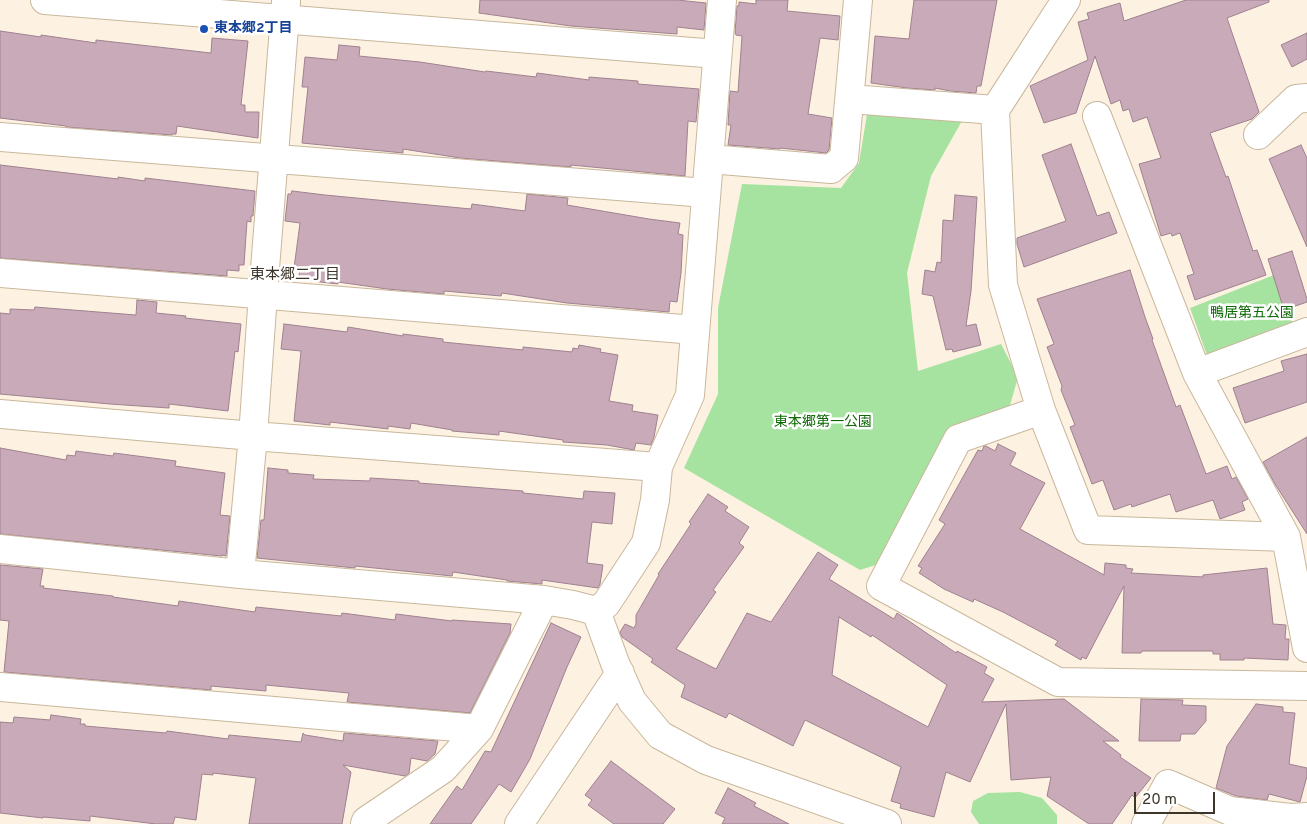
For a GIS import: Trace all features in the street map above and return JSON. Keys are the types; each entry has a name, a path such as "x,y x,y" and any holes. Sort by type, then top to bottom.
{"street":[{"path":"45,0 286,10 717,54"},
{"path":"0,549 240,574 544,600 596,611 606,604 646,543 655,500 658,467 690,395 722,0"},
{"path":"709,159 831,169 844,158 858,0"},
{"path":"1066,0 995,110 1003,285 1041,410 1088,530 1286,537"},
{"path":"240,574 253,436 262,294 286,10"},
{"path":"1258,135 1296,99 1307,98"},
{"path":"850,99 995,110"},
{"path":"1097,116 1197,373 1286,537 1307,648"},
{"path":"0,136 706,193"},
{"path":"0,273 695,330"},
{"path":"1197,373 1307,332"},
{"path":"1041,410 958,439 881,586 1058,682 1307,686"},
{"path":"0,414 253,436 658,467"},
{"path":"365,824 366,821 444,769 479,730 544,600"},
{"path":"596,611 632,701 660,735 706,760 888,824"},
{"path":"519,824 620,673"},
{"path":"0,687 479,730"},
{"path":"1146,824 1168,784 1230,811 1264,820 1307,818"}],"green space":[{"name":"東本郷第一公園","path":"868,108 963,119 931,176 907,273 918,371 1001,344 1018,377 1009,409 952,433 882,563 860,570 684,468 718,394 718,308 742,184 841,188 859,163"},
{"name":"鴨居第五公園","path":"1274,275 1295,328 1208,358 1190,308"},
{"path":"1020,792 1042,798 1057,815 1057,824 979,824 971,812 973,801 988,793"}],"building":[{"path":"480,0 677,0 706,3 704,30 677,27 677,34 571,26 479,13"},
{"path":"756,0 788,0 787,11 840,16 838,40 820,38 808,114 832,118 829,150 826,153 728,145 731,125 728,125 730,91 738,92 742,36 735,33 737,6 739,6 739,2 756,4"},
{"path":"914,0 997,0 981,86 977,86 976,93 935,88 935,90 907,88 871,83 875,36 909,39"},
{"path":"1186,0 1269,0 1269,2 1227,18 1259,112 1252,119 1210,133 1226,177 1228,176 1253,251 1257,250 1266,275 1195,300 1187,276 1194,274 1180,233 1172,236 1171,233 1161,236 1139,164 1161,158 1147,117 1133,122 1129,109 1123,111 1120,100 1111,104 1095,56 1076,113 1044,123 1030,86 1088,60 1078,22 1089,19 1087,13 1120,3 1124,21"},
{"path":"0,31 96,43 96,40 211,53 212,38 248,41 241,105 245,105 245,112 259,112 258,138 177,126 176,134 172,135 66,127 0,118"},
{"path":"1307,33 1307,59 1292,67 1281,45"},
{"path":"339,45 360,47 359,56 420,62 485,72 536,77 537,73 589,80 589,77 638,81 638,84 699,89 696,122 688,121 685,176 571,165 571,167 460,158 403,149 403,153 302,143 308,87 302,87 305,57 337,60"},
{"path":"1071,144 1097,216 1109,212 1117,233 1024,267 1017,238 1066,221 1042,155"},
{"path":"1301,145 1307,158 1307,247 1269,159"},
{"path":"0,165 118,179 118,177 145,181 145,178 255,191 253,216 251,216 251,222 247,221 244,265 239,265 239,271 227,270 227,276 0,258"},
{"path":"292,191 471,209 472,204 525,211 527,194 568,198 567,205 680,223 678,234 683,235 677,302 670,301 669,312 567,303 502,293 501,296 444,291 444,294 338,282 338,284 312,281 313,278 299,276 300,269 294,268 300,223 285,221 288,194 291,194"},
{"path":"955,195 977,197 971,291 966,326 976,324 981,345 953,352 952,349 946,350 933,296 922,294 925,270 935,272 937,262 941,263 943,220 953,221"},
{"path":"1292,251 1307,302 1284,310 1268,259"},
{"path":"1130,270 1176,407 1180,405 1206,474 1227,466 1232,479 1236,477 1248,499 1242,502 1245,510 1220,519 1213,500 1176,512 1170,494 1132,507 1131,504 1114,510 1103,480 1092,484 1070,427 1075,425 1047,347 1054,344 1037,299"},
{"path":"137,300 157,302 156,313 241,324 238,352 235,351 228,411 169,404 169,408 0,394 0,313 10,314 10,309 34,310 35,307 136,315"},
{"path":"284,324 347,332 348,327 403,336 403,334 443,339 443,342 523,350 523,347 572,352 573,348 578,349 579,345 601,349 600,352 618,355 609,401 633,405 632,411 658,415 654,437 651,445 636,443 634,450 607,445 563,442 563,440 499,431 499,435 452,431 411,423 410,429 388,426 388,429 330,422 330,425 294,421 301,351 281,349"},
{"path":"1307,354 1307,402 1245,423 1233,388 1284,371 1281,361"},
{"path":"1307,437 1307,534 1263,462"},
{"path":"998,444 1016,453 1010,465 1045,483 1020,529 1104,575 1105,563 1126,565 1126,568 1133,569 1131,573 1203,577 1203,575 1267,568 1273,624 1286,625 1285,639 1289,639 1288,660 1244,658 1244,660 1220,660 1220,654 1213,654 1213,651 1142,651 1141,653 1122,653 1124,586 1086,659 1082,657 1081,660 1055,645 1058,641 1003,612 974,599 973,602 944,589 919,573 922,568 918,566 945,524 939,520 978,450 982,451 984,446 986,446 995,451"},
{"path":"0,448 66,460 67,455 75,456 76,451 113,456 114,453 176,461 175,466 225,473 220,515 230,516 226,556 0,534"},
{"path":"268,468 288,470 288,473 314,475 313,479 370,481 370,478 419,481 419,483 523,491 523,493 583,499 584,491 615,493 612,524 592,522 587,563 603,565 600,584 598,588 542,580 542,584 507,581 453,572 452,576 257,558 261,520 264,520"},
{"path":"708,494 728,507 725,511 749,527 739,543 744,547 713,590 716,592 676,649 716,669 747,613 771,622 818,552 838,565 829,579 894,619 897,613 956,653 957,651 987,667 984,673 994,679 982,702 1064,699 1119,741 1103,741 1121,755 1120,757 1151,778 1135,798 1132,795 1112,824 1089,824 1047,796 1051,777 1011,780 1006,704 970,782 946,772 934,817 900,808 901,804 891,801 901,767 805,720 793,746 729,713 726,718 681,697 685,685 651,662 653,659 622,637 620,632 625,624 634,628 636,615 658,574 691,524 689,522","holes":["839,617 871,637 872,635 947,685 928,727 832,675"]},
{"path":"0,565 43,569 40,586 44,586 43,588 178,606 179,601 255,612 256,607 341,616 342,613 395,620 396,614 452,621 511,624 510,633 470,713 347,702 349,693 266,685 266,691 211,686 211,690 4,672 9,621 0,620"},
{"path":"551,623 581,637 530,759 511,792 499,784 471,824 430,824 457,786 462,790 485,751 491,752"},
{"path":"1141,699 1183,700 1182,705 1206,706 1206,721 1195,734 1181,734 1180,741 1139,741"},
{"path":"1256,704 1283,707 1283,712 1295,713 1289,764 1307,768 1307,776 1300,802 1269,794 1267,800 1236,796 1216,788 1227,746"},
{"path":"51,715 81,719 80,724 85,724 85,726 166,733 167,731 228,739 229,735 301,742 303,733 305,735 343,741 344,733 438,741 435,754 427,761 411,758 409,773 405,776 343,765 351,772 342,824 249,824 256,778 213,773 213,775 202,774 196,820 175,817 173,824 156,824 90,816 90,821 0,813 0,722 13,723 14,717 50,720"},
{"path":"611,761 675,809 663,824 614,824 588,805 592,800 585,795"},
{"path":"728,788 756,803 754,806 789,824 722,824 725,818 715,813"}],"place":[{"name":"東本郷2丁目","path":"204,29"}],"district":[{"name":"東本郷二丁目","path":"295,276"}]}
